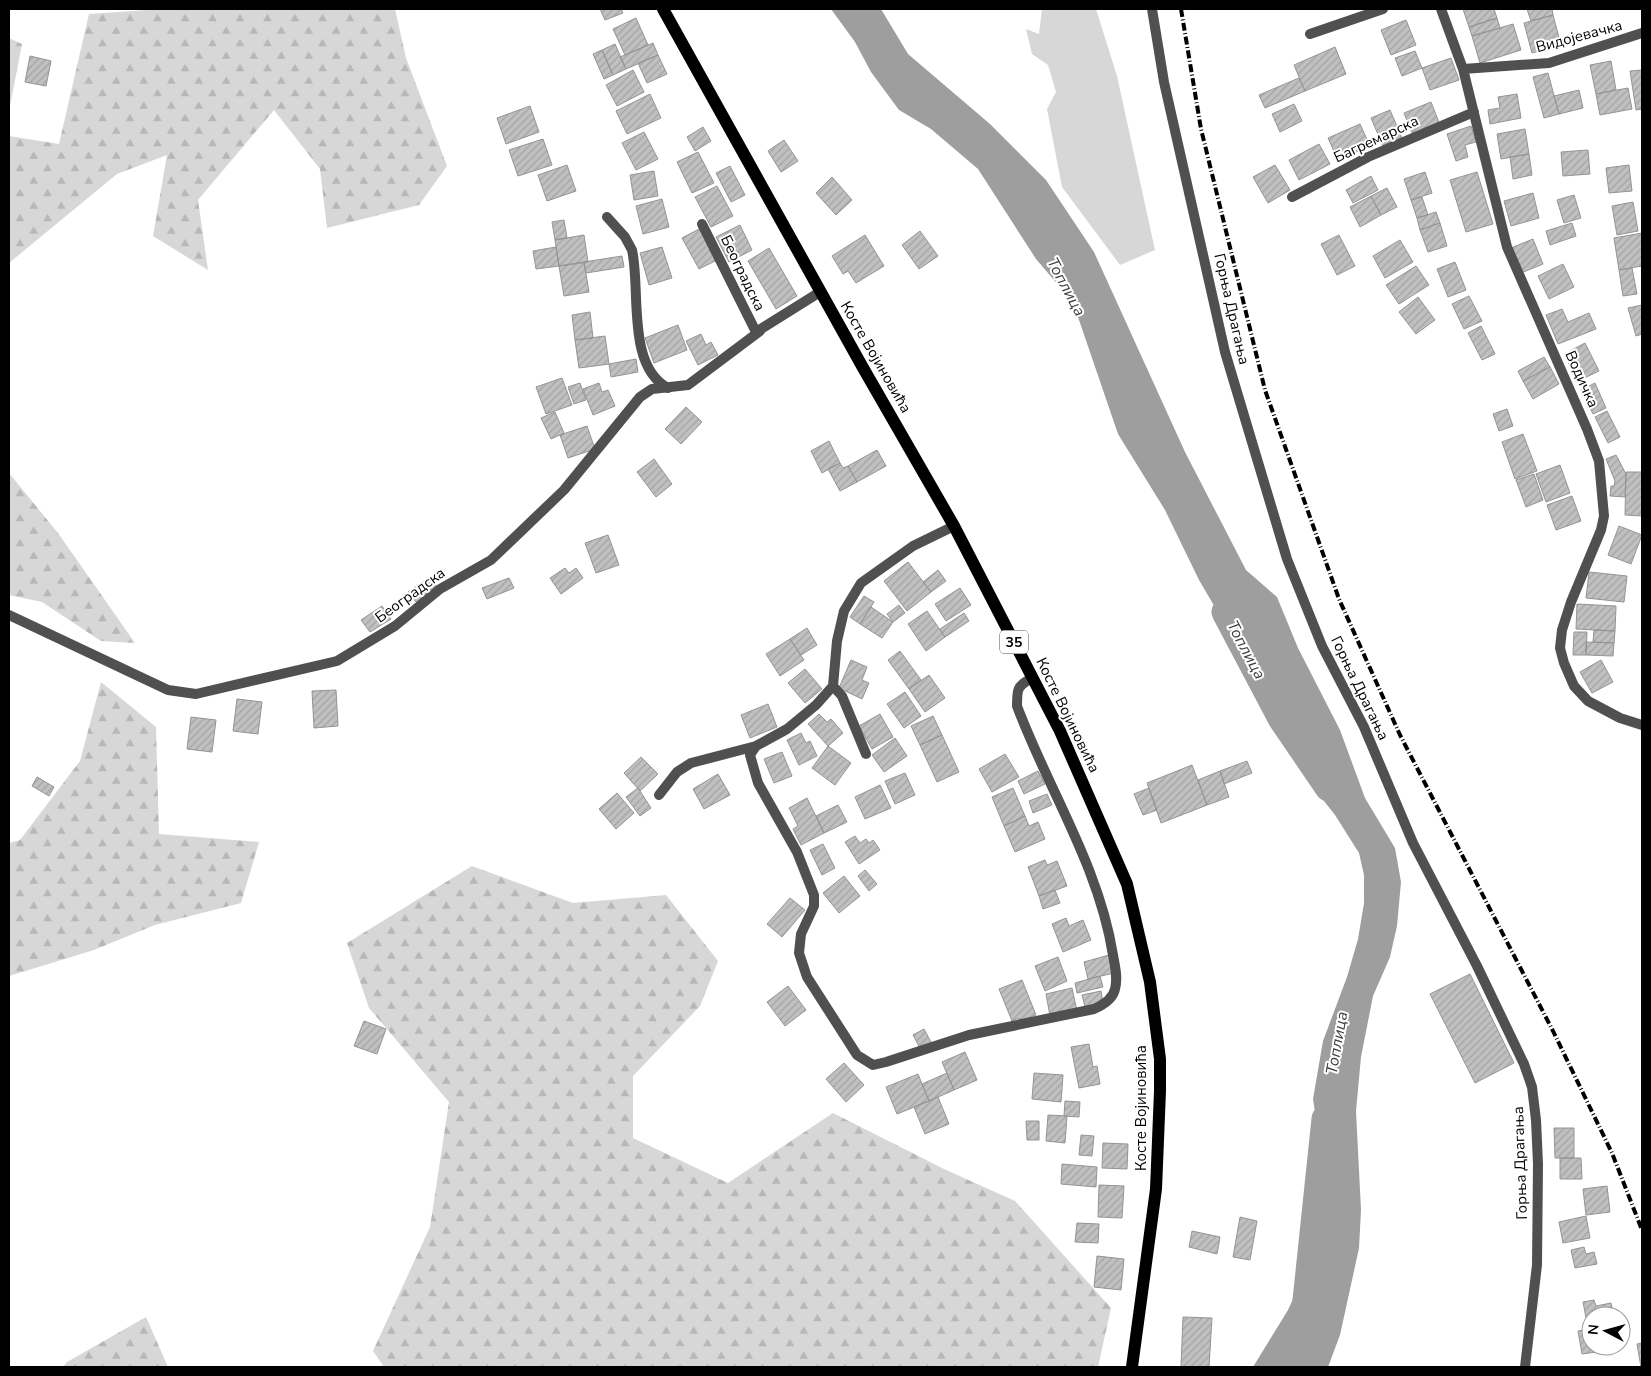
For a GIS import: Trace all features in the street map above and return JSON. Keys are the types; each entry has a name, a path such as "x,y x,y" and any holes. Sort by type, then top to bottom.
{"main road":[{"name":"Косте Војиновића","path":"664,9 820,292 954,526 1060,731 1120,864 1132,903 1151,989 1160,1059 1158,1159 1153,1215 1132,1367"}],"street":[{"name":"Горња Драгања","path":"1152,9 1164,82 1225,352 1287,559 1322,646 1364,726 1413,843 1477,966 1524,1064 1532,1087 1538,1164 1537,1265 1526,1367"},
{"path":"1310,34 1383,9"},
{"name":"Водичка","path":"1441,9 1463,69 1507,247 1587,429 1599,461 1604,516 1601,530 1571,602 1562,630 1560,648 1564,663 1574,686 1588,701 1620,718 1642,725"},
{"name":"Видојевачка","path":"1463,69 1549,63 1642,33"},
{"name":"Багремарска","path":"1292,198 1368,157 1474,112"},
{"path":"607,217 625,237 632,250 640,342 646,364 653,378 668,389"},
{"name":"Београдска","path":"702,224 753,329 760,331"},
{"name":"Београдска","path":"9,615 168,690 196,694 338,661 394,626 440,589 490,560 564,490 640,397 652,389 668,389 688,385 760,331 820,292"},
{"path":"659,794 677,772 691,763 756,746 787,729 816,705 833,686 837,641 844,611 861,583 913,546 954,526"},
{"path":"756,746 750,755 758,783 797,852 814,895 814,906 801,934 799,953 807,977 857,1055 863,1061 874,1065 969,1035 1094,1009 1104,1004 1115,989 1116,976 1108,926 1076,837 1017,706 1017,693 1021,684 1032,678"},
{"path":"833,686 842,696 866,754"}],"green space":[{"path":"162,9 395,9 406,58 447,166 419,205 327,228 320,169 274,110 198,200 208,270 153,236 167,155 117,174 9,263 9,136 59,144 89,14"},
{"path":"1042,9 1096,9 1117,76 1155,250 1120,265 1062,187 1047,109 1056,92 1048,65 1032,54 1026,29 1039,34"},
{"path":"9,38 22,44 9,111"},
{"path":"9,473 58,533 135,643 101,641 42,602 9,595"},
{"path":"101,682 156,727 159,834 259,842 241,903 155,925 94,950 9,976 9,843 20,840 80,761"},
{"path":"472,866 573,903 666,895 718,961 700,1006 633,1076 633,1138 728,1183 833,1113 944,1169 1015,1201 1111,1308 1098,1367 384,1367 373,1351 430,1227 449,1102 369,1008 347,943"},
{"path":"146,1317 168,1367 63,1367 67,1362"}],"water":[{"path":"831,9 881,9 908,54 990,124 1046,180 1094,252 1185,452 1246,570 1277,597 1298,648 1340,730 1365,798 1395,848 1401,882 1397,926 1390,957 1373,996 1361,1057 1356,1111 1361,1210 1359,1248 1340,1335 1328,1367 1253,1367 1288,1310 1321,1239 1327,1190 1313,1099 1323,1041 1347,977 1358,939 1364,903 1364,875 1359,853 1335,815 1309,782 1306,748 1285,707 1254,657 1226,626 1199,580 1165,510 1118,434 1078,317 1060,287 1036,259 978,169 931,129 899,110 871,72 855,42"}],"building":[{"path":"600,9 621,9 623,13 605,20"},
{"path":"1463,9 1494,9 1497,18 1469,27"},
{"path":"1527,9 1552,9 1553,15 1531,21"},
{"path":"1553,15 1561,45 1532,53 1524,23"},
{"path":"636,18 648,45 625,55 613,29"},
{"path":"1497,18 1500,28 1472,36 1469,27"},
{"path":"1406,20 1416,45 1391,55 1381,30"},
{"path":"1513,24 1521,50 1480,63 1472,36"},
{"path":"653,43 658,55 626,69 620,57"},
{"path":"615,44 626,69 613,75 602,50"},
{"path":"1335,47 1346,74 1305,91 1294,65"},
{"path":"602,50 613,75 604,79 593,54"},
{"path":"1415,51 1422,68 1402,76 1395,58"},
{"path":"658,55 667,74 647,83 638,63"},
{"path":"30,56 51,61 46,86 25,82"},
{"path":"1451,58 1459,80 1430,90 1422,68"},
{"path":"1611,61 1616,90 1596,94 1590,65"},
{"path":"633,70 644,92 617,106 606,85"},
{"path":"1642,70 1642,109 1636,110 1630,71"},
{"path":"1548,73 1559,114 1544,118 1533,77"},
{"path":"1299,78 1305,91 1265,108 1259,95"},
{"path":"1628,88 1632,109 1600,115 1596,94"},
{"path":"1579,90 1583,108 1559,114 1554,96"},
{"path":"650,94 661,118 627,134 616,111"},
{"path":"1517,94 1521,118 1490,124 1488,110 1500,108 1498,97"},
{"path":"1431,102 1440,125 1413,135 1404,113"},
{"path":"1294,104 1302,121 1280,132 1272,114"},
{"path":"530,106 539,132 506,144 497,118"},
{"path":"1390,110 1402,138 1383,146 1371,118"},
{"path":"1360,124 1370,146 1338,160 1328,138"},
{"path":"1471,126 1476,142 1465,145 1468,157 1456,161 1447,134"},
{"path":"703,127 711,141 695,151 687,137"},
{"path":"1525,129 1529,154 1501,159 1497,134"},
{"path":"644,132 658,159 636,170 622,143"},
{"path":"543,139 552,165 518,176 509,150"},
{"path":"784,140 798,161 781,172 768,151"},
{"path":"1319,144 1330,164 1299,180 1289,160"},
{"path":"1588,150 1590,174 1563,176 1561,152"},
{"path":"698,152 714,183 692,193 677,162"},
{"path":"1529,154 1532,175 1513,179 1510,157"},
{"path":"567,165 576,191 547,201 538,175"},
{"path":"1275,165 1290,190 1268,203 1253,177"},
{"path":"1629,165 1632,191 1609,193 1606,168"},
{"path":"730,166 745,195 731,202 716,173"},
{"path":"654,171 658,196 634,200 630,175"},
{"path":"1425,172 1432,193 1411,200 1404,179"},
{"path":"1477,172 1493,224 1466,232 1450,180"},
{"path":"1371,176 1378,190 1353,203 1346,190"},
{"path":"832,177 852,200 836,215 816,193"},
{"path":"717,186 733,216 711,227 695,197"},
{"path":"1387,188 1397,207 1381,215 1371,196"},
{"path":"1533,193 1539,218 1511,226 1504,201"},
{"path":"1574,195 1581,218 1564,223 1557,200"},
{"path":"1371,196 1381,215 1360,227 1350,207"},
{"path":"1422,197 1428,215 1417,218 1411,200"},
{"path":"662,199 669,227 643,234 636,206"},
{"path":"1633,202 1638,231 1617,235 1612,206"},
{"path":"1436,212 1440,223 1420,230 1417,218"},
{"path":"564,220 567,238 555,240 552,222"},
{"path":"1440,223 1447,246 1428,252 1420,230"},
{"path":"1572,223 1576,236 1550,245 1546,231"},
{"path":"740,225 752,250 729,262 716,237"},
{"path":"701,228 717,260 699,269 682,238"},
{"path":"920,231 938,256 919,269 902,245"},
{"path":"1642,233 1642,266 1619,270 1614,238"},
{"path":"584,235 588,262 559,266 555,240"},
{"path":"865,235 884,266 856,283 848,271 843,274 832,256"},
{"path":"1339,235 1355,266 1337,275 1321,244"},
{"path":"1533,239 1543,264 1521,273 1511,248"},
{"path":"1400,240 1413,262 1385,278 1373,256"},
{"path":"556,247 559,266 536,269 533,251"},
{"path":"662,247 672,278 649,285 640,253"},
{"path":"769,248 797,296 776,309 748,261"},
{"path":"622,256 624,267 586,273 584,262"},
{"path":"584,262 589,292 564,296 559,266"},
{"path":"1455,262 1466,290 1448,297 1437,269"},
{"path":"1563,264 1574,287 1549,299 1538,276"},
{"path":"1416,266 1429,285 1399,304 1386,285"},
{"path":"1632,268 1637,294 1623,296 1619,270"},
{"path":"1469,296 1482,321 1464,329 1452,304"},
{"path":"1418,297 1435,320 1416,334 1399,312"},
{"path":"1642,305 1642,334 1636,336 1628,308"},
{"path":"1562,309 1568,322 1589,313 1596,329 1558,344 1546,315"},
{"path":"590,312 593,338 575,340 572,315"},
{"path":"678,325 687,350 654,363 645,338"},
{"path":"1481,326 1495,354 1482,360 1468,333"},
{"path":"701,334 706,345 711,342 718,355 698,365 686,341"},
{"path":"605,336 609,364 579,368 575,340"},
{"path":"1585,343 1599,371 1578,381 1564,354"},
{"path":"1544,357 1550,367 1523,381 1518,371"},
{"path":"636,359 638,372 611,377 609,364"},
{"path":"1550,367 1559,384 1533,399 1523,381"},
{"path":"562,378 572,405 546,414 536,387"},
{"path":"580,383 586,400 574,404 568,387"},
{"path":"599,383 602,392 608,390 615,406 593,415 583,389"},
{"path":"1595,383 1606,408 1593,414 1581,390"},
{"path":"686,407 702,422 681,444 665,429"},
{"path":"1507,409 1513,426 1499,431 1493,414"},
{"path":"1607,411 1620,437 1608,443 1595,417"},
{"path":"555,412 564,433 551,439 541,418"},
{"path":"587,426 595,449 568,458 560,435"},
{"path":"1523,434 1537,471 1515,479 1502,442"},
{"path":"829,441 840,463 822,473 811,451"},
{"path":"877,450 886,466 857,482 848,466"},
{"path":"1616,455 1626,474 1625,497 1610,496 1611,486 1614,486 1615,481 1606,459"},
{"path":"654,459 672,484 656,497 637,472"},
{"path":"840,463 843,468 848,466 857,482 840,491 828,469"},
{"path":"1560,465 1570,493 1546,502 1536,474"},
{"path":"1626,472 1642,472 1642,516 1625,515"},
{"path":"1534,474 1543,500 1526,507 1516,480"},
{"path":"1572,496 1581,521 1556,530 1547,505"},
{"path":"1619,526 1642,535 1631,564 1608,555"},
{"path":"608,535 619,565 596,573 585,543"},
{"path":"908,562 931,592 907,611 884,581"},
{"path":"565,568 569,573 576,568 583,578 561,594 550,578"},
{"path":"938,570 946,581 931,592 923,582"},
{"path":"1589,572 1627,576 1624,602 1586,598"},
{"path":"430,577 437,587 416,602 408,592"},
{"path":"509,578 514,588 487,599 482,588"},
{"path":"960,588 971,605 946,621 935,604"},
{"path":"864,596 874,602 860,624 850,617"},
{"path":"1577,604 1616,606 1615,631 1576,629"},
{"path":"899,605 905,613 893,622 887,614"},
{"path":"382,606 391,619 370,632 361,620"},
{"path":"871,607 893,622 882,638 860,624"},
{"path":"927,611 945,637 926,651 908,624"},
{"path":"964,613 969,621 945,637 940,629"},
{"path":"807,628 817,645 801,655 790,639"},
{"path":"1594,630 1615,631 1614,643 1593,642"},
{"path":"1574,632 1587,632 1586,655 1573,655"},
{"path":"790,639 804,660 780,676 766,654"},
{"path":"1586,642 1614,643 1613,656 1586,655"},
{"path":"900,651 921,680 909,689 888,660"},
{"path":"851,660 867,667 862,680 869,683 862,699 839,688"},
{"path":"1601,660 1613,682 1592,693 1580,672"},
{"path":"805,669 822,689 805,703 788,683"},
{"path":"929,675 945,698 925,712 909,689"},
{"path":"336,690 338,726 314,728 312,691"},
{"path":"905,692 921,716 904,728 887,704"},
{"path":"237,699 262,702 258,734 233,731"},
{"path":"768,704 777,727 750,738 741,715"},
{"path":"819,714 827,722 831,719 843,733 828,746 808,724"},
{"path":"880,714 893,737 872,749 859,726"},
{"path":"933,716 942,735 920,745 911,726"},
{"path":"191,717 216,720 212,752 187,749"},
{"path":"801,733 806,743 810,741 817,756 799,765 787,740"},
{"path":"942,735 959,772 937,782 920,745"},
{"path":"895,738 907,756 884,772 872,755"},
{"path":"828,746 851,763 835,785 812,768"},
{"path":"782,752 792,776 774,783 764,759"},
{"path":"1005,754 1019,777 992,792 979,769"},
{"path":"641,757 658,774 640,791 624,773"},
{"path":"1247,761 1252,773 1224,784 1220,771"},
{"path":"1192,765 1207,805 1161,823 1147,783"},
{"path":"1038,771 1045,784 1024,794 1018,781"},
{"path":"1220,771 1229,797 1207,805 1198,780"},
{"path":"905,773 915,795 895,804 885,781"},
{"path":"718,774 730,795 704,809 693,789"},
{"path":"37,777 54,787 49,796 32,786"},
{"path":"880,785 891,808 865,819 855,797"},
{"path":"638,788 651,808 640,816 626,797"},
{"path":"1013,788 1025,816 1004,826 992,797"},
{"path":"1149,788 1157,810 1143,815 1134,794"},
{"path":"617,793 634,813 616,829 599,809"},
{"path":"1047,794 1052,805 1033,813 1029,801"},
{"path":"807,798 824,833 801,845 793,829 798,826 789,808"},
{"path":"838,805 847,822 824,833 816,816"},
{"path":"1025,816 1029,826 1038,822 1045,839 1015,852 1004,826"},
{"path":"855,836 860,843 866,839 869,843 873,840 880,850 859,864 845,842"},
{"path":"823,844 835,868 822,875 810,850"},
{"path":"1045,860 1047,865 1057,861 1067,886 1039,896 1028,867"},
{"path":"865,870 877,884 869,891 858,876"},
{"path":"844,876 860,896 839,913 823,893"},
{"path":"1055,890 1060,903 1043,909 1039,896"},
{"path":"790,898 805,910 782,937 767,924"},
{"path":"1066,918 1069,926 1083,920 1091,940 1063,952 1052,924"},
{"path":"1109,955 1114,973 1088,979 1084,962"},
{"path":"1058,957 1067,981 1045,991 1035,966"},
{"path":"1470,974 1514,1063 1475,1083 1430,994"},
{"path":"1100,976 1103,987 1077,993 1075,983"},
{"path":"1022,980 1036,1015 1020,1021 1019,1018 1012,1021 999,989"},
{"path":"788,986 806,1010 785,1026 767,1002"},
{"path":"1072,988 1077,1011 1050,1016 1046,994"},
{"path":"1101,991 1103,1003 1085,1007 1082,995"},
{"path":"364,1021 386,1029 377,1054 354,1046"},
{"path":"924,1029 932,1044 921,1050 913,1035"},
{"path":"1089,1044 1093,1067 1097,1066 1100,1084 1079,1088 1071,1047"},
{"path":"965,1052 977,1080 954,1090 942,1062"},
{"path":"844,1063 864,1085 846,1102 826,1079"},
{"path":"947,1073 954,1090 929,1101 922,1084"},
{"path":"1034,1073 1063,1075 1061,1102 1032,1099"},
{"path":"918,1074 929,1101 897,1114 886,1087"},
{"path":"938,1097 949,1124 925,1134 914,1107"},
{"path":"1065,1101 1080,1102 1079,1117 1064,1116"},
{"path":"1048,1115 1067,1116 1065,1143 1046,1141"},
{"path":"1026,1121 1039,1121 1039,1140 1027,1140"},
{"path":"1554,1128 1574,1128 1574,1158 1555,1158"},
{"path":"1081,1135 1094,1136 1092,1156 1079,1155"},
{"path":"1103,1143 1128,1144 1127,1169 1102,1168"},
{"path":"1560,1158 1581,1158 1582,1179 1560,1179"},
{"path":"1062,1164 1097,1167 1096,1187 1061,1184"},
{"path":"1099,1185 1124,1186 1122,1218 1098,1217"},
{"path":"1607,1186 1610,1212 1586,1215 1583,1189"},
{"path":"1586,1216 1590,1238 1563,1243 1559,1222"},
{"path":"1240,1217 1257,1221 1250,1260 1233,1257"},
{"path":"1077,1223 1099,1224 1098,1243 1075,1242"},
{"path":"1192,1231 1220,1237 1217,1254 1189,1247"},
{"path":"1584,1247 1586,1254 1594,1252 1597,1264 1575,1268 1571,1250"},
{"path":"1097,1256 1124,1259 1121,1290 1094,1287"},
{"path":"1594,1300 1596,1306 1584,1306 1583,1302"},
{"path":"1611,1303 1612,1306 1596,1306"},
{"path":"1183,1317 1212,1318 1209,1367 1181,1367"},
{"path":"1578,1331 1581,1331 1581,1348"},
{"path":"1642,1343 1642,1367 1641,1367 1637,1344"}],"waterway":[{"name":"Топлица","path":"1226,612 1282,718 1329,787"},
{"name":"Топлица","path":"1286,1367 1306,1310 1326,1119"}],"railway":[{"path":"1181,9 1201,129 1265,390 1339,599 1400,735 1553,1031 1612,1153 1642,1230"}]}
